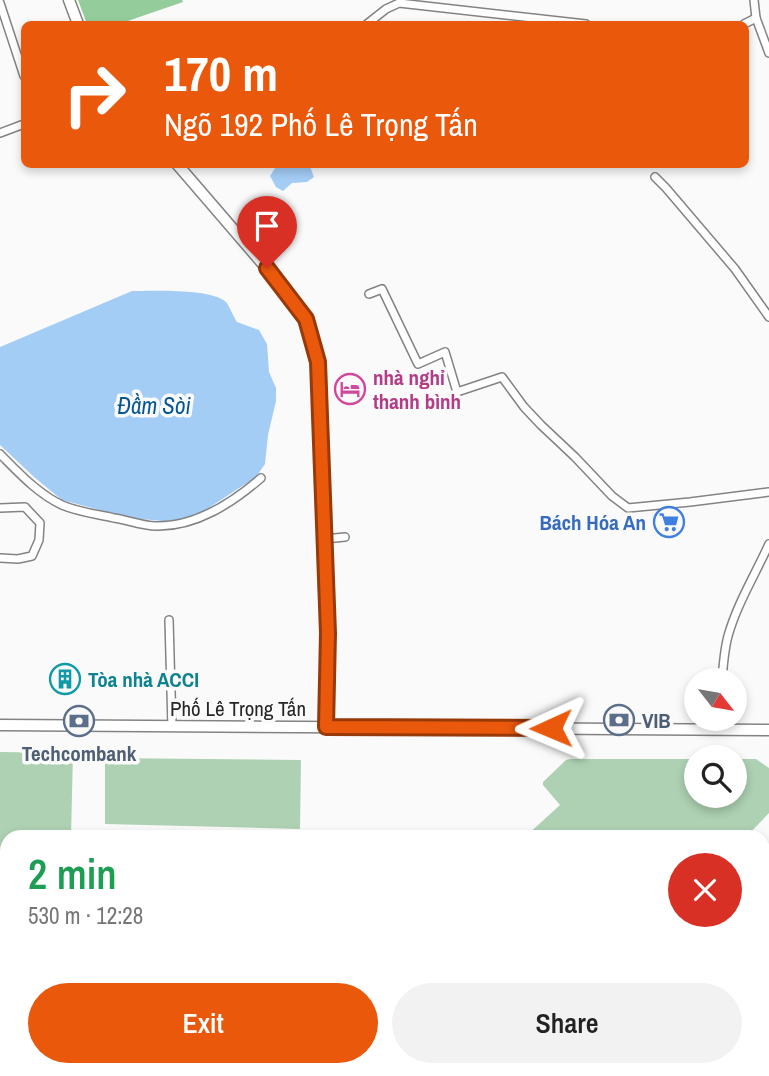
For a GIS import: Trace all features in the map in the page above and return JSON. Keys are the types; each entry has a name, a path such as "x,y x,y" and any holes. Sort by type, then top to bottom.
{"main road":[{"path":"69,0 77,21"},
{"path":"180,168 282,286 306,319 318,362 328,633 326,727"},
{"name":"Phố Lê Trọng Tấn","path":"0,725 326,727 684,724"},
{"name":"Phố Lê Trọng Tấn","path":"747,727 769,730"}],"street":[{"path":"754,0 756,18 769,53"},
{"path":"0,3 21,67"},
{"path":"371,21 399,3 559,21"},
{"path":"749,22 756,18"},
{"path":"0,133 21,125"},
{"path":"655,177 735,269 769,317"},
{"path":"369,295 382,289 418,364 445,352 457,392 502,377 541,425 612,496 628,508 769,492"},
{"path":"0,454 61,504 83,512 153,526 189,522 214,511 261,478"},
{"path":"0,508 25,507 40,523 39,540 32,555 18,559 0,558"},
{"path":"325,539 345,537"},
{"path":"723,668 728,637 740,604 769,544"},
{"path":"169,620 172,727"}],"green space":[{"path":"78,0 183,2 128,21 86,21"},
{"path":"0,752 73,753 71,830 0,830"},
{"path":"105,758 301,760 300,829 105,824"},
{"path":"570,759 684,759 684,808 747,808 747,759 756,759 769,768 769,813 753,830 533,830 560,805 543,782"}],"water":[{"path":"275,168 311,168 314,177 307,182 292,183 283,191 276,187 270,176"},
{"name":"Đầm Sòi","path":"132,291 208,294 226,302 237,322 259,330 267,344 269,372 276,388 276,401 265,464 256,477 204,511 183,519 163,521 130,518 62,500 0,445 0,347"}],"place":[{"name":"nhà nghỉ thanh bình","path":"350,389"},
{"name":"Bách Hóa An","path":"669,522"},
{"name":"Tòa nhà ACCI","path":"65,679"},
{"name":"VIB","path":"619,720"},
{"name":"Techcombank","path":"79,721"}],"route":[{"path":"267,268 306,319 318,362 328,633 326,727 551,728"}]}
